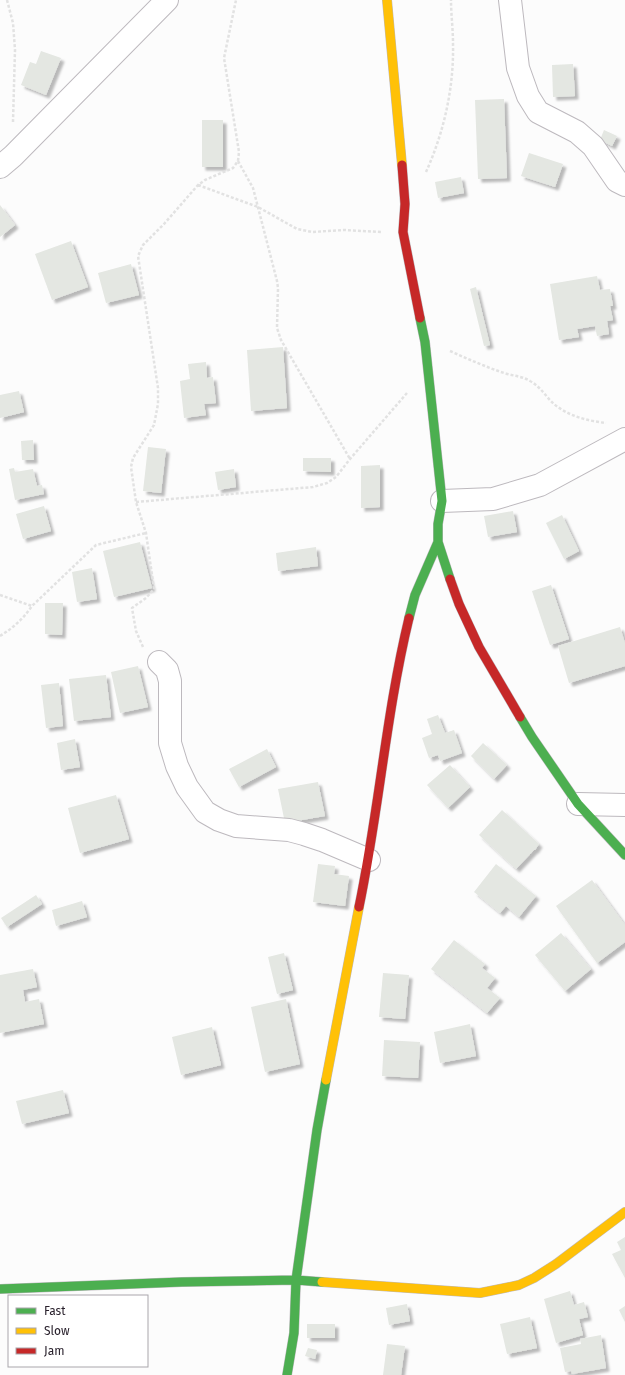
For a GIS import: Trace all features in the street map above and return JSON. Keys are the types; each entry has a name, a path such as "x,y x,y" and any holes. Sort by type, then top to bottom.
{"street":[{"path":"7,162 167,0"},
{"path":"387,0 405,204 403,232 425,342 442,501 438,524 438,542 459,604 479,647 532,737 578,804 625,855"},
{"path":"510,0 518,68 528,96 538,112 577,132 593,146 617,181 625,185"},
{"path":"442,501 493,499 540,485 619,431"},
{"path":"287,1375 294,1334 296,1280 319,1123 340,1003 369,860 382,763 401,652 415,595 438,542"},
{"path":"159,662 167,670 170,681 170,743 177,766 187,787 205,812 219,820 236,826 288,830 304,834 369,860"},
{"path":"578,804 625,805"},
{"path":"0,1289 182,1282 296,1280 480,1293 520,1285 550,1268 625,1212"}],"path":[{"path":"6,0 13,23 15,50 7,162"},
{"path":"159,662 144,650 140,641 132,608 146,598 154,589 146,533 136,502 131,467 134,458 154,424 158,404 158,388 138,256 143,245 164,224 198,185 205,180 233,168 238,161 239,152 224,58 236,0"},
{"path":"425,175 446,118 453,62 451,0"},
{"path":"238,161 253,188 278,288 277,328 281,340 350,459"},
{"path":"198,185 258,207 297,229 312,232 344,230 403,232"},
{"path":"425,342 505,373 520,376 531,381 542,390 554,404 568,413 619,431"},
{"path":"136,502 313,487 327,483 336,477 428,370"},
{"path":"0,636 24,618 32,606 96,545 146,533"},
{"path":"0,595 32,606"}],"building":[{"path":"41,51 61,58 46,95 21,85 30,62 36,64"},
{"path":"573,64 575,96 553,97 552,65"},
{"path":"504,99 507,178 478,179 475,100"},
{"path":"202,120 223,120 223,167 202,167"},
{"path":"604,130 617,136 612,146 600,140"},
{"path":"529,153 563,164 555,187 521,176"},
{"path":"461,177 464,193 438,198 435,182"},
{"path":"0,205 15,225 0,237"},
{"path":"71,241 88,287 52,300 35,254"},
{"path":"131,264 139,295 106,303 98,273"},
{"path":"597,276 600,290 610,289 613,306 610,306 613,320 607,321 609,334 597,336 595,326 577,329 579,337 559,340 550,284"},
{"path":"476,287 490,345 484,346 470,289"},
{"path":"283,347 287,408 251,411 247,350"},
{"path":"206,362 207,378 213,377 216,403 204,404 206,415 184,418 180,381 190,379 188,364"},
{"path":"19,391 24,412 0,418 0,395"},
{"path":"33,440 34,460 22,460 21,441"},
{"path":"148,447 166,449 161,493 143,491"},
{"path":"303,458 331,458 331,472 303,471"},
{"path":"380,465 380,507 361,508 361,466"},
{"path":"14,468 15,472 33,469 37,486 42,485 44,494 15,500 9,469"},
{"path":"234,469 236,487 218,490 215,472"},
{"path":"44,506 51,531 23,539 16,514"},
{"path":"513,511 517,532 488,537 484,516"},
{"path":"562,515 579,551 564,559 546,523"},
{"path":"140,542 152,588 114,597 103,551"},
{"path":"316,547 318,566 278,571 276,553"},
{"path":"92,568 97,599 77,602 72,572"},
{"path":"551,585 569,639 550,645 532,591"},
{"path":"45,603 63,603 62,635 45,634"},
{"path":"620,627 625,643 625,666 569,683 558,646"},
{"path":"138,666 148,707 120,713 111,672"},
{"path":"106,675 111,717 74,721 69,679"},
{"path":"59,683 63,726 46,728 41,685"},
{"path":"438,715 445,733 454,730 462,753 440,761 438,755 429,758 422,738 432,734 427,719"},
{"path":"75,739 80,767 61,770 57,743"},
{"path":"483,743 507,765 494,779 471,756"},
{"path":"267,749 276,767 239,787 229,769"},
{"path":"450,765 470,787 448,808 427,785"},
{"path":"318,782 325,816 285,823 278,789"},
{"path":"116,795 129,839 80,853 68,808"},
{"path":"502,810 539,844 516,869 479,835"},
{"path":"318,864 335,866 334,874 349,876 345,906 313,902"},
{"path":"496,864 536,896 519,917 506,906 500,913 474,892"},
{"path":"592,880 625,925 625,942 597,963 556,906"},
{"path":"36,895 42,904 7,927 1,918"},
{"path":"82,901 87,917 56,926 52,910"},
{"path":"561,933 591,969 565,991 535,955"},
{"path":"454,940 485,964 482,968 495,978 487,988 500,998 487,1013 431,969"},
{"path":"284,953 293,990 277,994 268,957"},
{"path":"33,969 37,987 23,990 25,1002 39,999 44,1024 0,1033 0,975"},
{"path":"383,973 409,975 405,1019 379,1017"},
{"path":"286,999 300,1064 265,1072 251,1007"},
{"path":"470,1024 476,1056 440,1063 434,1032"},
{"path":"212,1027 221,1065 181,1075 172,1037"},
{"path":"384,1040 420,1042 418,1078 382,1076"},
{"path":"63,1090 69,1113 22,1124 16,1101"},
{"path":"625,1237 625,1278 612,1254 621,1250 617,1242"},
{"path":"570,1291 574,1305 584,1302 588,1317 579,1319 583,1335 556,1343 544,1299"},
{"path":"407,1304 410,1321 389,1325 386,1308"},
{"path":"625,1306 625,1322 619,1310"},
{"path":"530,1317 537,1348 507,1354 500,1324"},
{"path":"307,1324 335,1324 335,1338 307,1338"},
{"path":"601,1335 606,1368 572,1374 571,1371 565,1372 560,1348 581,1344 580,1339"},
{"path":"387,1344 405,1346 401,1375 383,1375"},
{"path":"308,1348 317,1350 315,1359 305,1356"}],"traffic: fast":[{"path":"420,318 425,342 442,501 438,524 438,542 450,579"},
{"path":"409,618 415,595 438,542"},
{"path":"520,717 578,804 625,855"},
{"path":"287,1375 294,1333 296,1280 317,1130 326,1080"},
{"path":"0,1289 182,1282 296,1280 322,1282"}],"traffic: slow":[{"path":"387,0 402,165"},
{"path":"326,1080 359,907"},
{"path":"322,1282 480,1293 519,1285 534,1278 556,1264 625,1212"}],"traffic: jam":[{"path":"402,165 405,204 403,232 420,318"},
{"path":"450,579 459,604 479,647 520,717"},
{"path":"359,907 372,835 394,690 409,618"}]}
